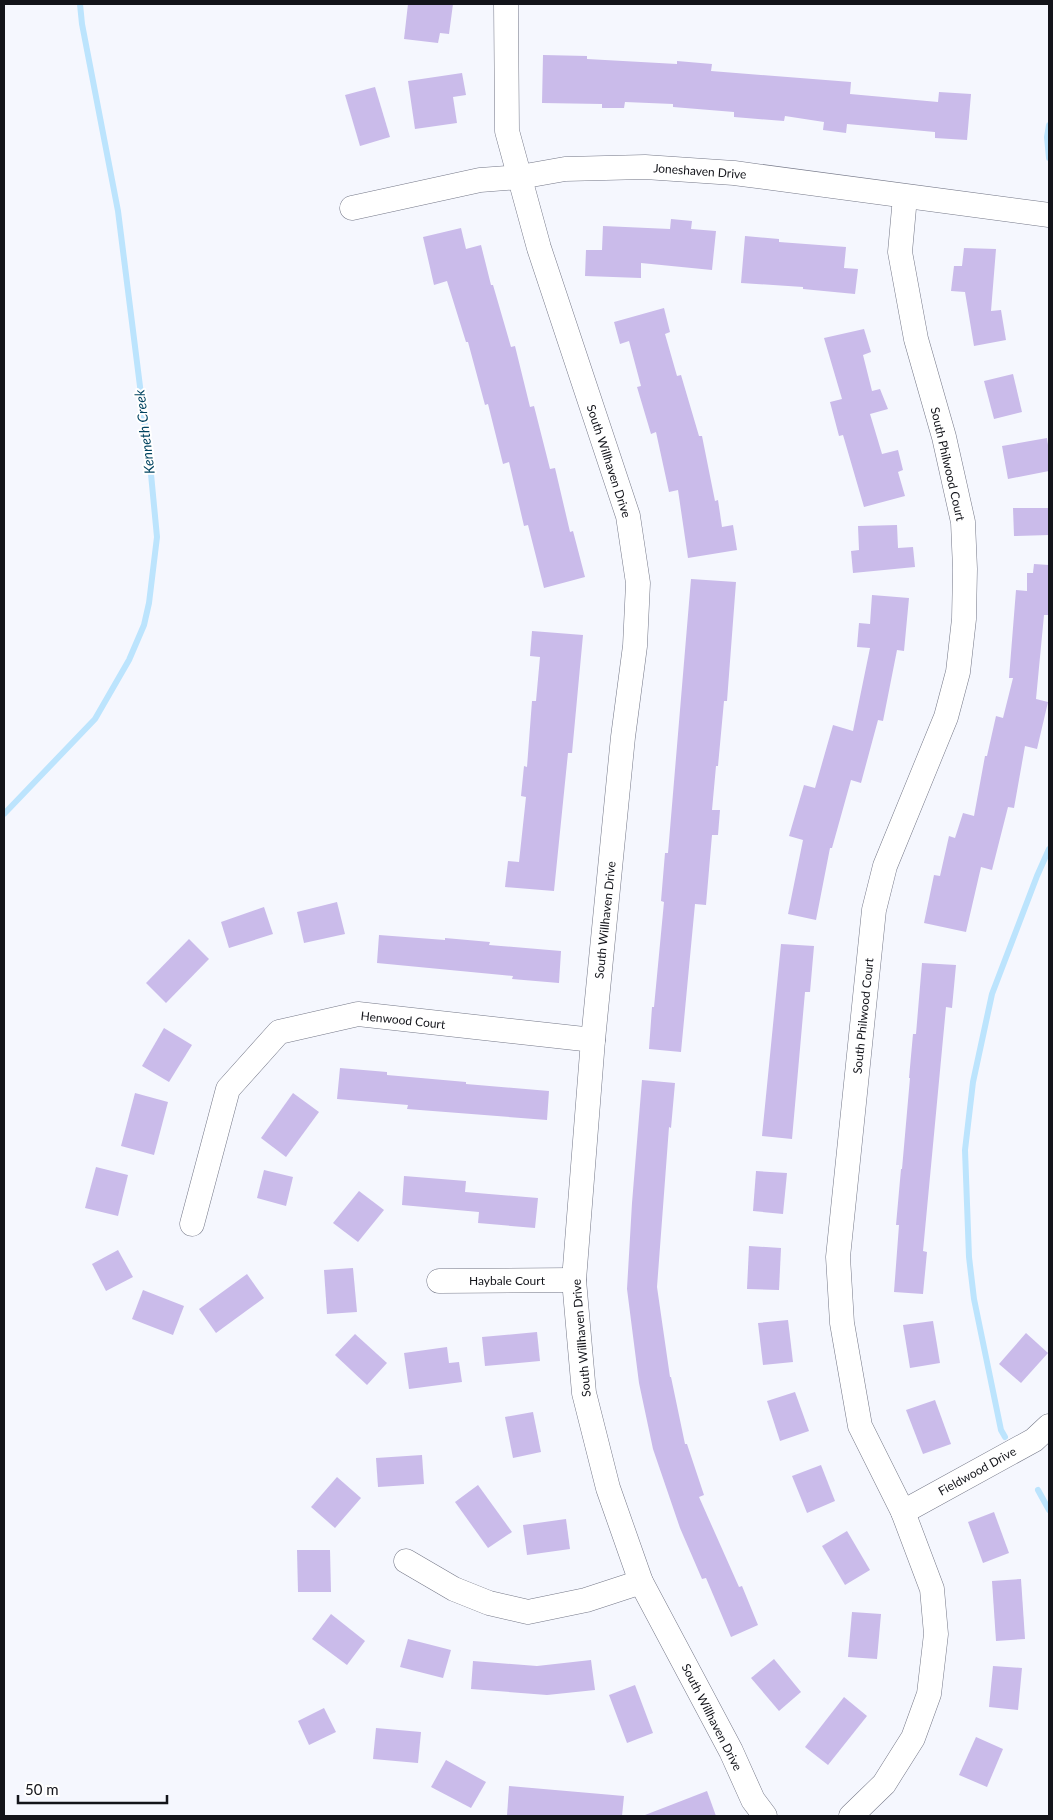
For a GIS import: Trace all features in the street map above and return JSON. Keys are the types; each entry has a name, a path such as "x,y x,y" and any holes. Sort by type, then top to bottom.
{"street":[{"name":"South Willhaven Drive","path":"506,4 507,131 539,248 628,516 638,583 635,646 623,737 593,1040 574,1280 584,1393 608,1488 641,1582 731,1751 753,1800 765,1816"},
{"name":"Joneshaven Drive","path":"352,208 480,180 520,177 564,169 645,167 734,173 1049,215"},
{"name":"South Philwood Court","path":"851,1816 884,1784 913,1738 929,1694 936,1634 932,1589 903,1512 860,1426 842,1323 838,1257 874,910 885,866 946,717 958,672 964,619 965,569 963,522 944,437 916,339 900,252 905,197"},
{"name":"Henwood Court","path":"192,1224 228,1089 279,1032 358,1014 593,1040"},
{"name":"Haybale Court","path":"439,1281 574,1280"},
{"name":"Fieldwood Drive","path":"903,1512 1034,1440 1049,1426"},
{"path":"406,1561 454,1589 489,1603 528,1612 586,1600 641,1582"}],"building":[{"path":"408,4 453,4 449,34 440,33 438,43 404,39"},
{"path":"543,55 587,56 587,59 677,64 677,61 712,64 711,71 851,82 850,94 938,102 939,92 971,94 967,140 935,138 935,132 847,124 846,133 823,130 824,122 785,116 784,121 734,117 734,112 673,107 673,104 625,102 624,108 602,108 602,104 542,103"},
{"path":"462,73 466,95 453,97 457,123 415,129 408,81"},
{"path":"375,87 390,137 360,146 345,95"},
{"path":"671,219 692,221 691,229 716,231 712,270 641,263 641,278 585,276 586,250 602,250 603,226 670,229"},
{"path":"461,228 466,249 481,245 491,285 493,285 511,347 515,346 530,407 534,406 550,469 555,468 570,532 573,531 585,577 544,588 528,525 524,526 509,462 503,464 488,404 485,405 468,342 466,342 447,281 434,285 423,237"},
{"path":"745,236 779,239 779,242 846,247 844,268 858,269 855,294 803,289 803,287 741,283"},
{"path":"964,248 996,249 991,311 1001,310 1006,340 974,346 965,292 951,291 954,266 962,266"},
{"path":"664,308 670,332 665,334 677,376 681,375 699,436 702,436 715,501 718,500 722,527 733,525 737,550 688,558 678,490 669,492 656,432 651,434 637,387 641,386 629,341 620,344 614,322"},
{"path":"864,329 871,352 863,355 872,391 880,389 888,409 870,414 882,454 898,450 903,470 898,472 905,496 864,507 843,435 839,436 830,402 842,399 824,338"},
{"path":"1013,374 1022,412 994,419 984,381"},
{"path":"1047,438 1049,471 1008,479 1002,446"},
{"path":"1013,508 1049,508 1049,535 1014,536"},
{"path":"897,525 898,548 913,547 915,567 853,573 851,551 859,550 858,526"},
{"path":"1034,564 1049,565 1049,615 1044,615 1036,699 1048,702 1037,749 1025,746 1014,808 1008,807 992,870 981,867 966,932 924,923 934,875 940,876 949,836 955,838 963,813 974,816 985,756 987,756 996,716 1003,718 1013,678 1009,678 1016,590 1027,591 1027,573 1033,573"},
{"path":"691,579 736,582 727,701 724,701 712,810 720,810 718,835 712,835 706,905 695,904 681,1052 649,1049 664,902 661,901 665,853 668,853"},
{"path":"872,595 909,598 904,651 897,650 883,721 878,720 861,783 851,780 832,848 830,848 816,920 788,914 803,840 789,836 804,785 815,788 833,725 853,731 870,648 857,647 859,623 870,624"},
{"path":"532,631 583,635 572,753 568,753 554,891 505,887 508,861 519,862 526,797 521,796 524,766 527,767 532,701 536,701 540,657 530,656"},
{"path":"337,902 345,934 304,943 297,912"},
{"path":"264,907 273,934 229,948 221,922"},
{"path":"379,935 445,940 445,938 490,942 489,945 561,951 559,983 512,979 513,976 377,963"},
{"path":"189,939 209,959 166,1003 146,983"},
{"path":"781,944 814,946 810,992 805,992 792,1139 762,1136"},
{"path":"922,963 956,965 952,1008 946,1007 923,1251 927,1252 923,1294 894,1292 899,1225 896,1225 913,1034 916,1034"},
{"path":"164,1028 192,1045 169,1082 142,1066"},
{"path":"340,1068 387,1072 387,1075 466,1082 466,1084 549,1091 547,1120 407,1109 408,1105 337,1099"},
{"path":"642,1080 675,1083 671,1128 669,1127 657,1287 670,1377 685,1444 687,1444 704,1495 699,1497 739,1587 742,1586 758,1625 731,1637 706,1578 702,1579 680,1528 653,1449 639,1383 627,1289"},
{"path":"135,1093 168,1102 154,1155 121,1146"},
{"path":"293,1093 319,1112 286,1157 261,1138"},
{"path":"96,1167 128,1175 118,1216 85,1208"},
{"path":"264,1170 293,1177 286,1206 257,1198"},
{"path":"756,1171 787,1173 783,1214 753,1211"},
{"path":"404,1176 466,1181 465,1192 538,1198 535,1228 478,1223 479,1212 402,1205"},
{"path":"359,1191 384,1210 358,1242 333,1223"},
{"path":"749,1246 781,1248 779,1290 747,1289"},
{"path":"118,1250 133,1277 106,1291 92,1264"},
{"path":"353,1268 357,1312 327,1314 324,1270"},
{"path":"247,1274 264,1298 216,1333 199,1309"},
{"path":"143,1290 184,1306 173,1335 132,1319"},
{"path":"788,1320 793,1362 763,1365 758,1323"},
{"path":"933,1321 940,1363 910,1368 903,1325"},
{"path":"537,1332 540,1361 485,1366 482,1337"},
{"path":"1026,1333 1048,1353 1021,1383 999,1364"},
{"path":"355,1334 387,1363 367,1385 335,1355"},
{"path":"447,1347 449,1363 459,1362 462,1382 409,1389 404,1353"},
{"path":"795,1392 809,1431 780,1441 767,1401"},
{"path":"935,1400 951,1444 923,1454 906,1410"},
{"path":"533,1412 541,1452 513,1458 505,1417"},
{"path":"422,1455 424,1484 378,1487 376,1458"},
{"path":"821,1465 835,1501 807,1513 792,1476"},
{"path":"337,1477 361,1498 335,1528 311,1507"},
{"path":"478,1485 512,1532 488,1548 455,1502"},
{"path":"994,1512 1009,1553 983,1563 968,1522"},
{"path":"566,1519 570,1549 527,1555 523,1525"},
{"path":"847,1531 870,1570 845,1585 822,1546"},
{"path":"297,1550 330,1550 331,1592 298,1592"},
{"path":"1021,1579 1025,1639 996,1641 992,1581"},
{"path":"852,1612 881,1614 877,1659 848,1657"},
{"path":"331,1614 365,1641 347,1665 312,1639"},
{"path":"408,1639 451,1650 443,1678 400,1667"},
{"path":"774,1659 801,1692 779,1711 751,1678"},
{"path":"591,1660 595,1690 547,1695 471,1689 473,1661 537,1666"},
{"path":"993,1666 1022,1668 1018,1710 989,1707"},
{"path":"635,1685 653,1733 627,1743 609,1695"},
{"path":"844,1697 867,1716 828,1765 805,1747"},
{"path":"324,1708 336,1732 309,1745 298,1721"},
{"path":"376,1728 421,1732 418,1763 373,1759"},
{"path":"976,1737 1003,1749 987,1787 959,1775"},
{"path":"446,1760 486,1782 471,1808 431,1787"},
{"path":"509,1786 624,1796 622,1816 507,1816"},
{"path":"707,1791 716,1816 645,1816 645,1815"}],"waterway":[{"name":"Kenneth Creek","path":"4,814 95,719 129,660 144,625 149,603 157,537 151,474 118,211 82,24 80,4"},
{"path":"1049,125 1047,137 1049,158"},
{"path":"1005,1437 1001,1430 974,1299 969,1257 965,1150 973,1082 992,994 1049,849"},
{"path":"1038,1490 1049,1510"}]}
